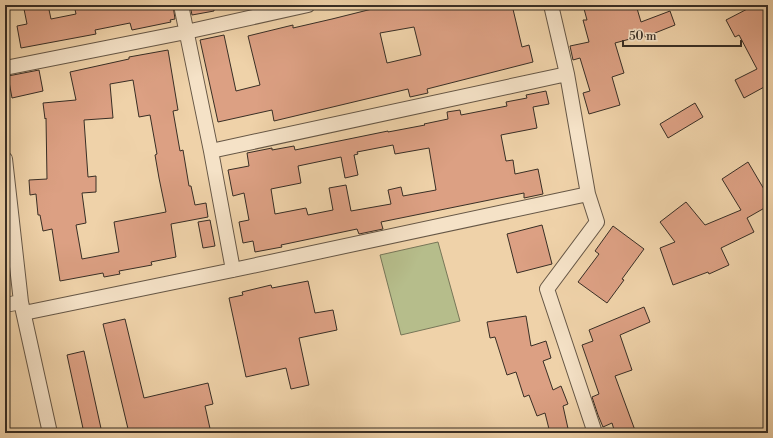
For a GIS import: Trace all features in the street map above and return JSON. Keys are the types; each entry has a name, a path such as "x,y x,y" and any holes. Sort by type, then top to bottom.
{"street":[{"path":"181,5 211,151 233,270"},
{"path":"5,68 186,32 308,5"},
{"path":"551,5 567,74 588,194 597,222 547,289 595,433"},
{"path":"211,151 567,74"},
{"path":"5,159 22,308 50,433"},
{"path":"5,305 22,308 233,270 588,194"}],"green space":[{"path":"438,242 460,321 401,335 380,255"}],"building":[{"path":"35,5 48,5 51,19 76,14 74,5 173,5 175,19 170,20 171,22 132,30 130,23 95,30 96,34 21,48 17,26 27,24 24,9 35,7"},
{"path":"190,5 214,5 214,11 192,15"},
{"path":"379,5 512,5 522,47 529,45 533,62 427,89 428,93 410,97 408,89 274,121 272,110 218,122 200,40 224,35 236,91 260,85 248,36 293,25 293,28 380,7","holes":["414,27 421,55 387,63 380,33"]},
{"path":"583,5 636,5 641,22 670,11 675,25 645,37 645,35 615,43 624,73 612,77 620,105 589,114 583,93 590,91 580,58 573,60 570,46 589,42 583,20 587,20"},
{"path":"755,5 768,5 768,90 766,86 744,98 735,80 757,69 739,35 735,37 726,20"},
{"path":"168,50 178,110 173,111 180,151 183,150 189,186 191,186 195,205 206,203 208,217 171,224 176,257 151,262 152,265 119,271 120,274 104,277 103,273 60,281 52,229 43,231 40,215 38,215 36,194 30,195 29,180 47,179 46,118 45,119 43,103 76,100 70,72 129,59 129,57","holes":["133,80 139,117 150,115 157,154 155,155 166,212 114,222 119,252 82,259 76,225 86,223 82,193 96,192 96,176 88,177 84,120 113,118 110,84"]},
{"path":"39,70 43,91 12,98 8,76"},
{"path":"546,91 549,104 533,107 537,128 501,135 506,161 513,160 515,174 538,169 543,194 524,198 524,193 381,222 383,229 359,234 357,229 255,252 253,241 243,243 239,222 249,220 244,193 233,196 228,170 249,166 247,153 272,148 272,150 294,146 295,150 425,125 424,124 448,119 447,112 460,110 461,115 507,106 506,102 527,98 526,95","holes":["393,145 395,154 429,148 436,190 403,196 401,187 388,190 391,204 351,211 346,185 329,188 333,210 308,215 306,208 275,214 271,189 301,183 298,166 341,157 345,178 358,175 354,155 358,154 357,152"]},
{"path":"695,103 703,117 668,138 660,124"},
{"path":"748,162 768,196 768,206 747,218 754,232 721,248 729,265 709,274 708,272 673,285 660,248 675,242 660,222 686,202 705,225 741,210 722,179"},
{"path":"210,220 215,246 203,248 198,222"},
{"path":"542,225 552,264 517,273 507,234"},
{"path":"613,226 644,249 607,303 578,282 599,254 595,251"},
{"path":"308,281 315,313 333,310 337,330 299,338 309,385 291,389 286,368 246,377 229,298 243,295 242,292 271,285 272,288"},
{"path":"644,307 650,322 620,335 632,370 615,376 636,433 615,433 612,423 603,427 598,415 592,397 599,394 582,345 593,341 589,330"},
{"path":"526,316 531,346 546,341 551,358 543,361 553,390 561,386 568,404 563,406 569,433 550,433 545,413 537,416 529,395 524,397 516,372 507,375 495,337 490,338 487,322"},
{"path":"125,319 144,398 208,383 213,404 205,406 211,433 129,433 103,324"},
{"path":"84,351 102,433 84,433 67,355"}]}
